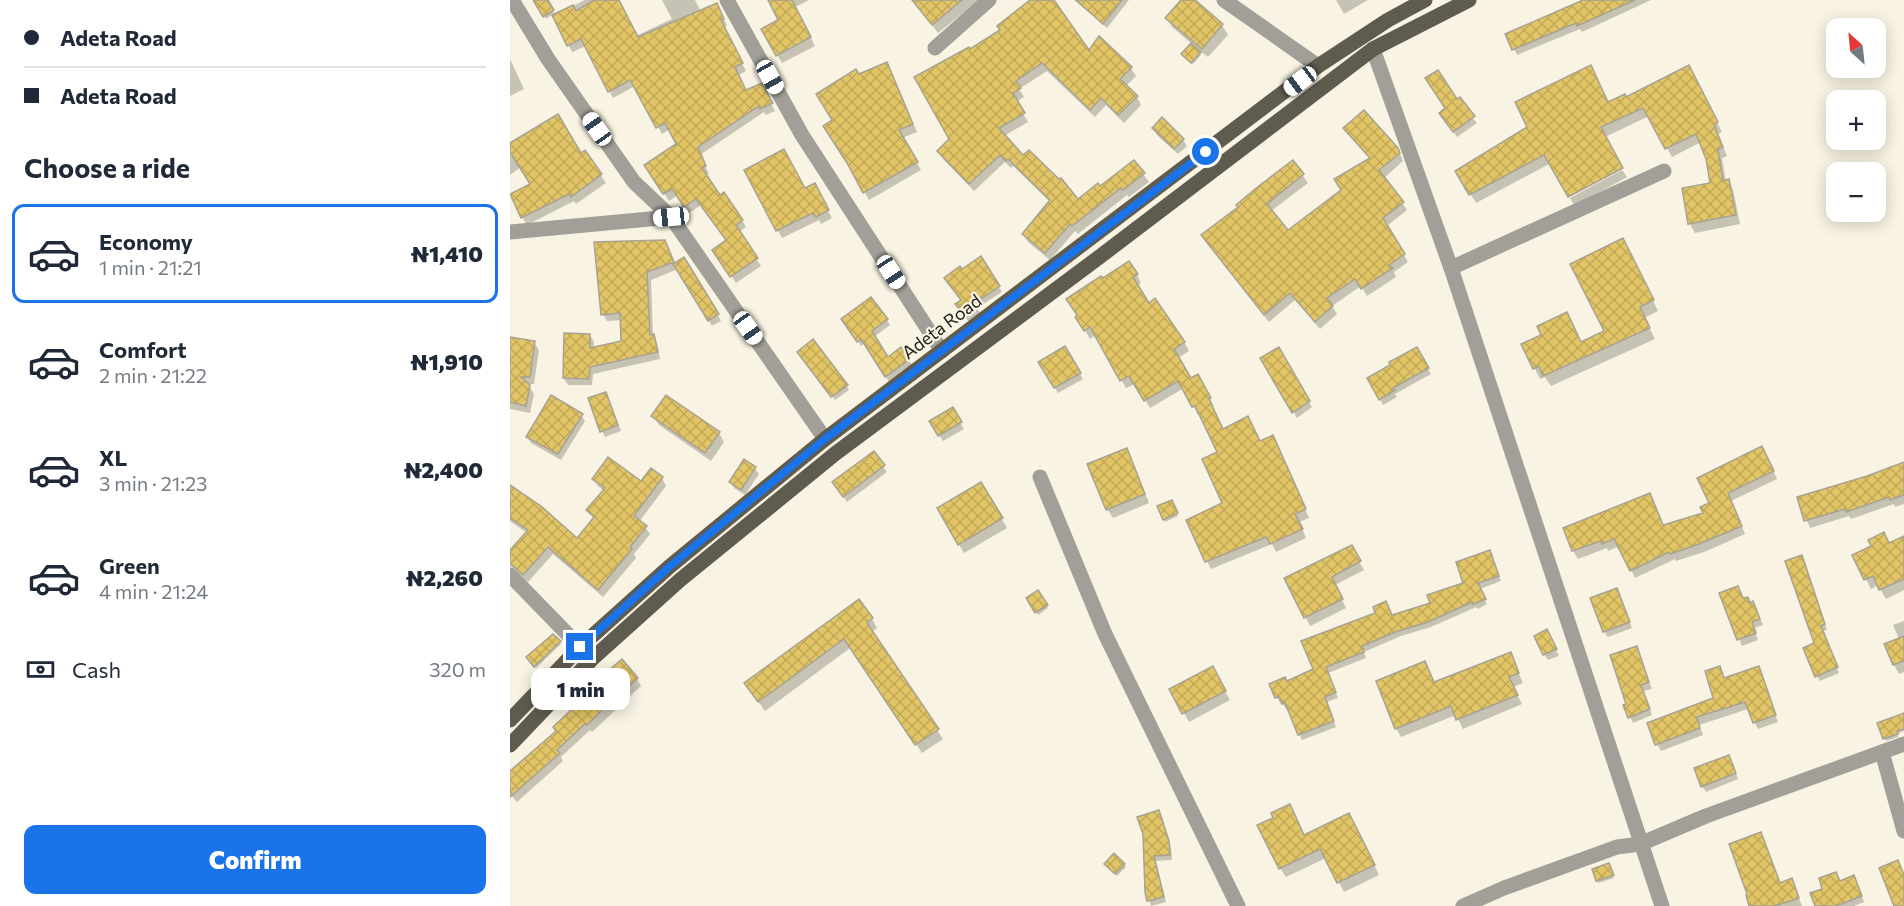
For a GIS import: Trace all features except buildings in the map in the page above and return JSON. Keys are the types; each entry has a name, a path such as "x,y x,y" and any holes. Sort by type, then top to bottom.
{"main road":[{"name":"Adeta Road","path":"510,720 580,647 669,567 825,439 1318,66 1388,20 1425,0"},
{"name":"Adeta Road","path":"510,745 592,659 680,580 836,453 1098,258 1373,48 1469,0"}],"street":[{"path":"512,0 548,59 634,182 671,217 825,439"},
{"path":"727,0 802,135 942,351"},
{"path":"935,48 989,0"},
{"path":"1224,0 1318,66"},
{"path":"1373,48 1451,268 1662,906"},
{"path":"1451,268 1664,171"},
{"path":"510,232 671,217"},
{"path":"1040,477 1105,634 1239,906"},
{"path":"510,575 580,647"},
{"path":"1463,906 1504,888 1617,847 1640,844 1706,816 1904,744"},
{"path":"1881,752 1904,831"}],"route":[{"path":"580,647 669,567 825,439 1206,152"}]}
